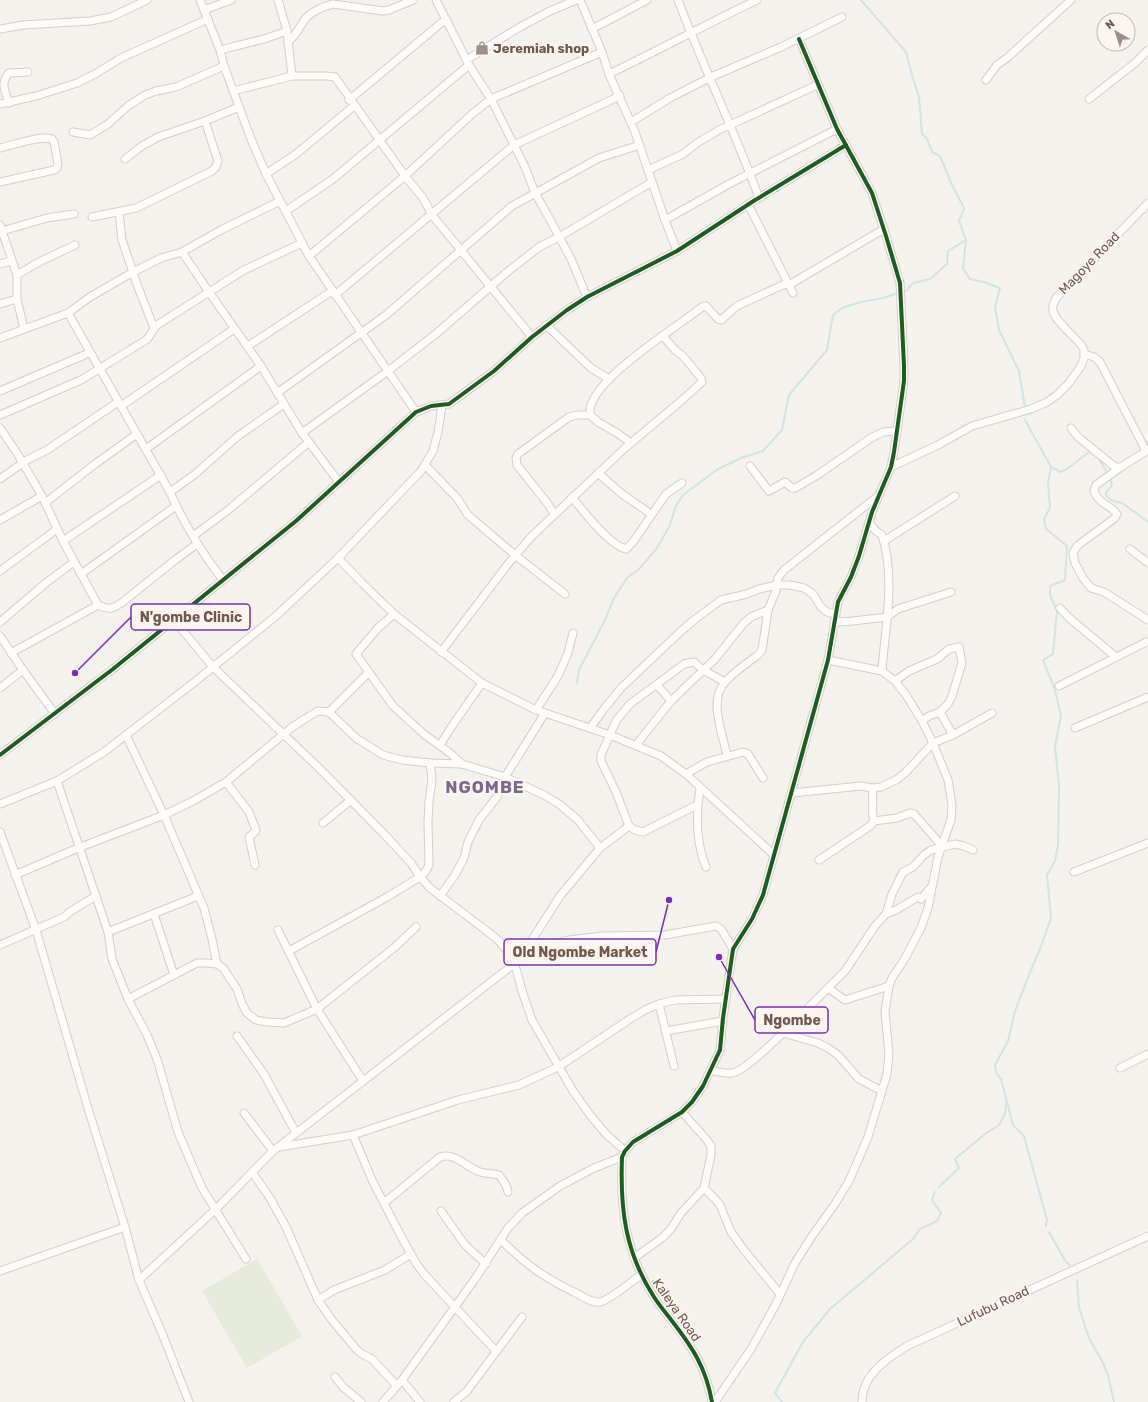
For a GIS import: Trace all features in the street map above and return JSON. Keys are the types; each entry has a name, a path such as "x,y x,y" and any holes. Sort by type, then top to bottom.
{"street":[{"path":"0,28 23,25 90,21 111,17 147,0"},
{"path":"200,0 220,50 238,107 266,174 302,243 309,256 416,412"},
{"path":"204,10 231,0"},
{"path":"278,0 287,30 292,76"},
{"path":"288,42 295,36 306,18 327,6 333,4 383,11 413,0"},
{"path":"436,0 468,63 491,99 525,167 535,193 570,259 587,297"},
{"path":"286,211 333,179 468,63 520,27 548,12 576,0"},
{"path":"580,0 602,52 609,74 620,96 640,145 665,220 677,250"},
{"path":"592,30 647,0"},
{"path":"678,0 759,198"},
{"path":"609,74 691,34 710,22 757,0"},
{"path":"986,80 997,64 1007,58 1071,0"},
{"path":"631,122 670,98 710,77 799,39 842,18"},
{"path":"0,104 57,90 77,82 95,74 121,58 208,19"},
{"path":"349,100 446,20"},
{"path":"220,50 264,39 287,30"},
{"path":"383,1402 400,1383 486,1264 508,1228 522,1213 560,1186 624,1154 633,1142 682,1112 692,1102 703,1086 720,1050 733,949 752,920 763,895 828,660 835,614 841,595 851,577 859,556 879,495 891,467 902,397 904,374 900,283 884,229 872,193 837,129 817,85 799,39"},
{"path":"1089,100 1130,68 1148,50"},
{"path":"309,256 405,176 472,114 491,99 602,52"},
{"path":"73,132 90,135 108,124 128,106 145,95 156,91 176,88 224,66"},
{"path":"9,103 3,81 5,77 9,73 28,72"},
{"path":"233,91 292,76 332,76 338,82 349,100 380,140 405,176 423,198 432,215 532,337"},
{"path":"648,170 683,154 697,143 730,125 817,85"},
{"path":"248,346 334,293 432,215 492,162 514,145 620,96"},
{"path":"266,174 296,154 354,106"},
{"path":"125,159 142,146 158,137 205,121 238,107"},
{"path":"92,217 136,208 212,172 218,161 205,121"},
{"path":"665,220 750,173 837,129"},
{"path":"0,148 35,139 49,138 54,142 58,164 57,168 54,170 0,182"},
{"path":"277,393 391,311 512,206 599,158 640,145"},
{"path":"0,755 55,714 174,620 296,521 416,412 431,406 442,406 449,404 494,371 546,325 587,297 677,250 748,204 846,145"},
{"path":"302,433 388,371 437,333 506,273 539,247 559,238 652,182"},
{"path":"0,338 68,313 90,297 133,272 161,258 182,252 232,224 280,201"},
{"path":"748,204 793,293"},
{"name":"Magoye Road","path":"1084,354 1082,346 1054,313 1053,306 1056,298 1147,207"},
{"path":"119,212 122,240 154,328"},
{"path":"24,329 17,299 16,275 1,228 74,214"},
{"path":"590,415 590,406 595,396 602,385 609,378 633,357 704,306 706,306 718,319 721,320 737,306 788,284 884,229"},
{"path":"0,415 62,389 99,370 146,340 154,328 208,292 244,270 302,243"},
{"path":"16,275 74,245"},
{"path":"182,252 208,292 248,346 302,433 338,482"},
{"path":"0,264 11,261"},
{"path":"0,304 17,299"},
{"path":"68,313 99,370 161,475 197,544 223,580"},
{"path":"546,325 591,368 609,378"},
{"path":"0,479 119,404 234,328"},
{"path":"442,652 515,555 531,537 631,443 702,382 701,378 683,356 675,350 663,336"},
{"path":"0,391 90,353"},
{"path":"891,467 943,443 972,426 1031,409 1047,402 1057,395 1069,383 1081,366 1084,354 1094,357 1100,362 1147,451 1096,485 1094,491 1096,499 1114,510 1117,514 1115,518 1077,546 1072,553 1075,563 1083,578 1091,588 1104,592 1148,620"},
{"path":"146,449 261,366"},
{"path":"170,492 194,475 238,436 284,404"},
{"path":"0,804 57,782 104,752 276,616 338,558 425,465 433,451 442,406"},
{"path":"554,514 548,504 517,465 516,458 518,454 569,417 590,415 598,422 631,443"},
{"path":"0,428 24,464 44,499 63,541 98,605 107,609 116,606 197,544"},
{"path":"1071,428 1078,437 1111,464 1115,467 1121,467"},
{"path":"750,466 769,491 785,482 792,488 795,488 816,476 871,438 883,432 897,431"},
{"path":"0,520 44,499 137,434"},
{"path":"193,536 227,511 309,442"},
{"path":"425,465 457,498 468,515 515,555 565,594"},
{"path":"598,473 622,494 651,514"},
{"path":"63,541 161,475"},
{"path":"572,497 597,526 624,548 628,547 633,542 666,494 682,483"},
{"path":"727,756 717,705 717,696 725,682 762,650 768,610 778,578 784,570 879,495"},
{"path":"884,541 955,496"},
{"path":"81,574 176,506"},
{"path":"869,523 882,535 888,557 890,588 882,671"},
{"path":"0,571 57,529"},
{"path":"1130,549 1148,562"},
{"path":"338,558 362,584 394,614 482,683 536,710 610,735 661,756 686,774 774,855"},
{"path":"0,622 47,582 74,562"},
{"path":"590,728 622,688 679,633 721,600 777,585 790,585 804,588 813,594 821,607 827,612 835,614"},
{"path":"834,622 853,622 887,616 898,610 951,592"},
{"path":"11,653 98,605"},
{"path":"1060,608 1068,617 1116,657"},
{"path":"636,745 671,701 715,659 743,624 751,617 768,610"},
{"path":"394,614 356,652 356,656 393,706 410,722 462,764"},
{"path":"174,620 213,667 351,800 411,863 420,878 440,896 498,940 514,961 532,1020 572,1092 624,1154"},
{"path":"536,710 558,676 568,653 573,633"},
{"path":"0,636 55,714"},
{"path":"1059,686 1148,641"},
{"path":"895,681 910,671 937,659 949,650 959,647 962,664 952,696 940,712 929,716 922,721"},
{"path":"715,1402 751,1349 769,1317 795,1263 835,1204 848,1181 868,1137 887,1074 889,1054 885,1012 889,986 892,978 904,960 921,928 928,908 938,857 951,820 952,805 948,780 933,743 906,695 895,681 882,671 828,660"},
{"path":"697,804 643,832 635,830 629,826 616,792 601,761 601,755 616,721 630,704 684,664 694,662 703,670 725,682"},
{"path":"0,688 23,670"},
{"path":"329,712 368,673"},
{"path":"440,745 482,683"},
{"path":"657,685 671,701"},
{"path":"1075,728 1148,697"},
{"path":"15,875 78,848 164,815 193,801 226,782 283,735 312,714 318,712 329,712 356,738 383,755 402,760 462,764 505,777 544,795 559,804 578,820 600,848"},
{"path":"940,712 953,735"},
{"path":"440,896 455,875 464,858 468,842 479,820 497,796 505,777 545,713"},
{"path":"792,793 861,786 872,788 881,787 896,780 912,766 933,743 953,735 992,713"},
{"path":"126,735 164,815 198,896 208,923 216,964"},
{"path":"686,774 707,762 746,752 764,778"},
{"path":"289,951 420,878 426,871 429,864 428,823 432,779 430,763"},
{"path":"57,782 78,848 108,932 112,959 128,999 147,1035 157,1059 176,1124 186,1150 202,1188 246,1258"},
{"path":"226,782 249,812 256,830 249,837 255,865"},
{"path":"700,788 697,804 698,843 706,867"},
{"path":"872,788 874,801 872,814 874,821"},
{"path":"323,824 351,800"},
{"path":"819,860 870,826 874,821 897,818 910,813 914,814 942,846"},
{"path":"523,954 560,896 600,848 629,826"},
{"path":"0,832 36,930 87,1105 125,1227 139,1280 189,1402"},
{"path":"886,914 892,894 903,872 913,867 924,854 942,846 955,844 973,850"},
{"path":"1074,872 1148,844"},
{"path":"710,1071 731,1073 739,1070 768,1047 845,971 875,926 886,914 918,897 921,899 933,884"},
{"path":"0,945 64,917 96,896"},
{"path":"108,932 198,896"},
{"path":"154,914 174,975"},
{"path":"139,1280 216,1209 276,1149 523,954 550,944 569,940 603,936 665,935 716,926 721,929 733,949"},
{"path":"128,999 197,963 216,964 223,968 237,989 247,1013 256,1020 284,1023 317,1009 395,947 416,927"},
{"path":"278,930 317,1009 363,1081"},
{"path":"828,988 845,1000 889,986"},
{"path":"276,1149 353,1135 458,1100 520,1085 558,1067 630,1019 659,1004 675,1000 726,999"},
{"path":"659,1004 674,1066"},
{"path":"666,1031 723,1021"},
{"path":"783,1033 828,1048 838,1055 859,1079 882,1091"},
{"path":"237,1036 264,1074 296,1133"},
{"path":"1120,1068 1148,1054"},
{"path":"634,1258 662,1238 671,1229 681,1213 704,1188 711,1155 711,1146 682,1112"},
{"path":"244,1113 276,1149"},
{"path":"353,1135 373,1182 411,1254 424,1274 496,1351"},
{"name":"Kaleya Road","path":"624,1154 621,1182 622,1207 625,1228 634,1258 641,1275 654,1298 688,1342 704,1369 712,1402"},
{"path":"384,1203 440,1157 447,1155 479,1172 499,1175 506,1185 508,1192"},
{"path":"252,1172 270,1198 286,1227 318,1300 332,1320 357,1350 372,1359 420,1402"},
{"path":"704,1188 720,1206 731,1232 737,1241 780,1294"},
{"path":"441,1210 465,1245 486,1264"},
{"path":"0,1271 125,1227"},
{"name":"Lufubu Road","path":"862,1402 868,1380 877,1368 886,1359 907,1346 1148,1236"},
{"path":"501,1240 514,1253 538,1272 561,1287 594,1302 603,1302 641,1275"},
{"path":"318,1300 334,1290 385,1270 411,1254"},
{"path":"454,1402 467,1391 522,1317"},
{"path":"335,1377 343,1387 361,1402"}],"green space":[{"path":"257,1259 302,1336 247,1368 202,1291"}],"waterway":[{"path":"861,0 906,52 919,97 922,134 927,139 932,152 940,156 951,183 964,208 959,221 966,240 963,268 970,279 1000,288 995,307 999,330 1019,371 1025,407"},
{"path":"577,683 579,670 605,620 614,598 627,578 639,569 657,548 669,527 676,506 683,495 718,469 741,458 763,451 782,430 789,395 827,350 833,315 842,308 861,302 883,298 907,290 913,283 930,279 947,264 948,251 966,240"},
{"path":"1025,420 1051,467 1048,483 1050,508 1044,519 1046,529 1067,546 1065,580 1050,586 1050,595 1057,611 1053,654 1043,660 1054,687 1061,715 1055,747 1059,786 1058,845 1055,861 1047,875 1051,918 1015,1011 1008,1041 995,1065 996,1072 1001,1079 1013,1125 1024,1136 1047,1220 1046,1226"},
{"path":"1051,467 1061,472 1089,452 1092,452"},
{"path":"1097,456 1108,474"},
{"path":"1111,479 1112,485 1106,493 1106,496 1113,501 1122,503 1148,522"},
{"path":"939,1187 959,1168 955,1159 985,1134 999,1125 1005,1114 1006,1103"},
{"path":"782,1402 775,1393 803,1342 830,1309 913,1239 920,1229 937,1221 941,1213 932,1200 935,1192"},
{"path":"1049,1232 1066,1262 1070,1265"},
{"path":"1077,1280 1079,1308 1089,1338 1108,1375 1114,1402"}],"cycle path":[{"path":"712,1402 706,1379 698,1359 680,1331 654,1297 636,1263 626,1230 622,1194 622,1157 633,1142 682,1112 692,1102 703,1086 720,1050 733,949 752,919 763,895 828,660 838,602 851,577 872,512 891,467 904,381 900,283 886,236 872,193 837,129 799,39"},
{"path":"0,755 113,669 296,521 416,412 431,406 449,404 494,371 532,337 567,310 587,297 677,251 752,202 846,145"}],"place":[{"name":"Jeremiah shop","path":"482,48"},
{"name":"N'gombe Clinic","path":"75,673"},
{"name":"Old Ngombe Market","path":"669,900"},
{"name":"Ngombe","path":"719,957"}],"district":[{"name":"NGOMBE","path":"485,787"}]}
